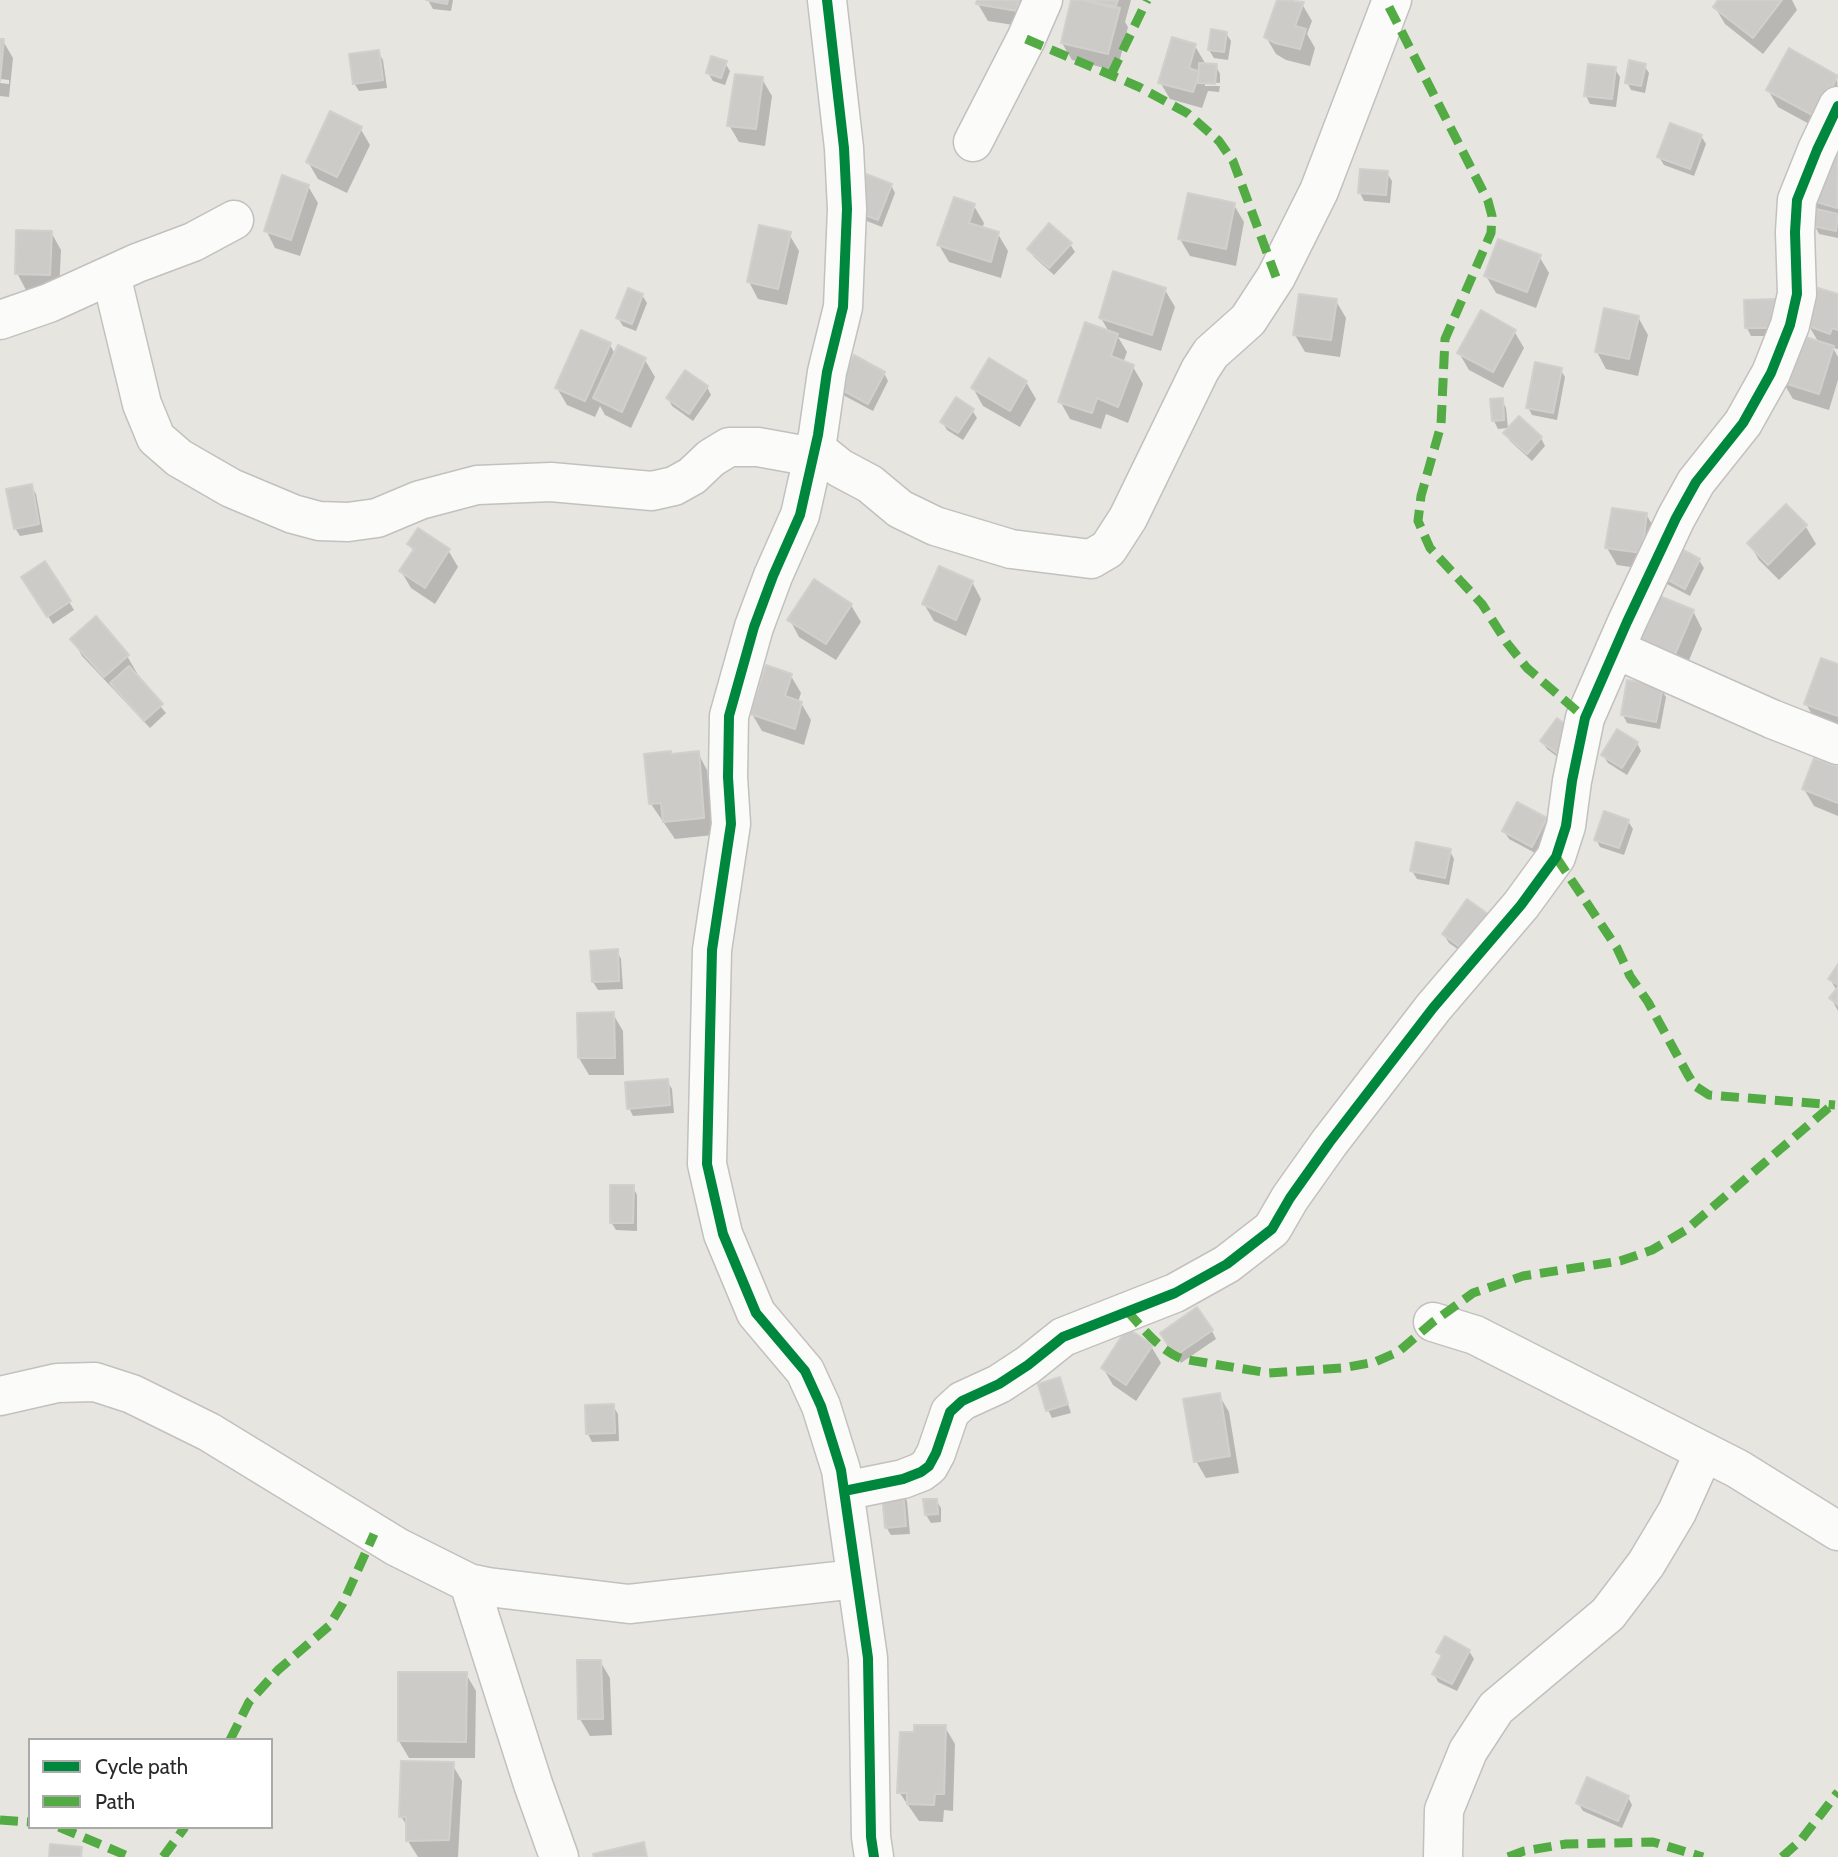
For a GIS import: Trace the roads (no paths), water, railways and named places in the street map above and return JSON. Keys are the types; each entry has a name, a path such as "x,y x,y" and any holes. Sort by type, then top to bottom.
{"street":[{"path":"827,0 844,148 847,209 843,307 827,372 814,453 800,515 754,627 729,716 728,777 732,824 712,950 707,1164 723,1234 755,1313 804,1371 821,1406 841,1470 868,1658 871,1837 874,1857"},
{"path":"973,142 1027,38 1043,0"},
{"path":"111,275 142,404 156,438 179,458 231,488 306,518 348,522 377,518 420,500 477,485 551,482 652,491 683,481 729,447 758,447 814,453 870,484 900,509 935,526 1011,549 1091,559 1108,549 1128,518 1200,370 1211,354 1248,320 1276,277 1319,191 1392,0"},
{"path":"844,1491 903,1479 921,1472 929,1466 936,1453 950,1412 962,1401 999,1384 1063,1338 1174,1293 1227,1264 1272,1229 1290,1198 1329,1143 1433,1008 1514,914 1556,857 1566,826 1572,781 1586,718 1615,649 1675,518 1696,482 1743,423 1771,373 1790,325 1797,294 1797,200 1838,106"},
{"path":"0,320 49,303 194,242 234,220"},
{"path":"1615,649 1772,719 1838,745"},
{"path":"1433,1322 1475,1335 1738,1469 1838,1531"},
{"path":"0,1396 57,1383 95,1382 132,1394 209,1432 397,1547 469,1583 629,1604 856,1579"},
{"path":"1443,1857 1444,1810 1468,1751 1496,1708 1608,1614 1646,1564 1677,1512 1704,1452"},
{"path":"469,1583 559,1857"}]}
